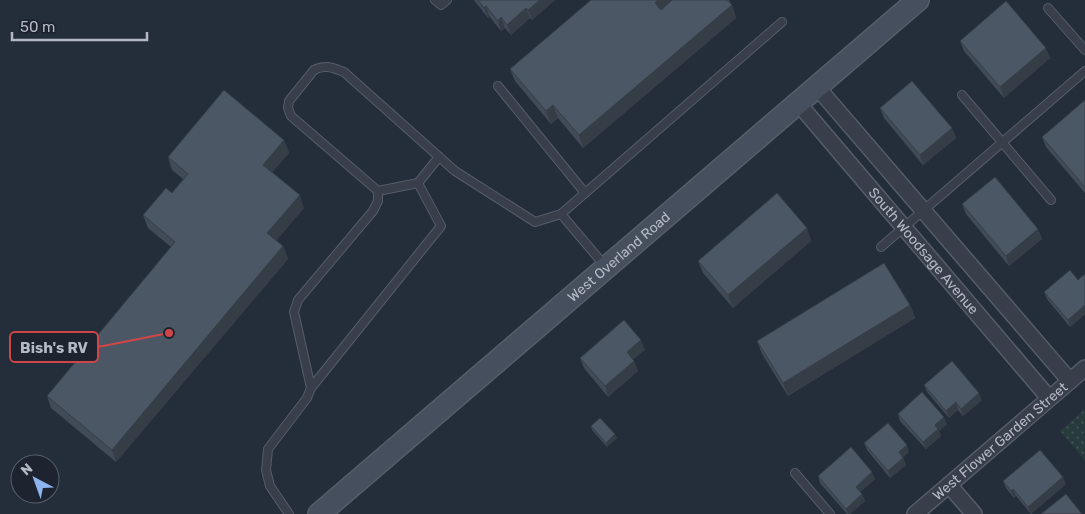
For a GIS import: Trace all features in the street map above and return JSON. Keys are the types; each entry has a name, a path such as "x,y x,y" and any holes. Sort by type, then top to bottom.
{"street":[{"name":"West Overland Road","path":"319,514 918,0"},
{"name":"South Woodsage Avenue","path":"817,87 1070,381"},
{"name":"South Woodsage Avenue","path":"798,103 1049,398"},
{"name":"West Flower Garden Street","path":"915,514 1085,368"},
{"path":"949,485 974,514"}],"lane":[{"path":"435,0 441,5 447,0"},
{"path":"1048,8 1085,50"},
{"path":"310,388 294,312 298,300 373,211 378,201 378,191 291,116 288,108 289,101 314,70 329,66 344,72 455,171 535,222 561,214 782,22"},
{"path":"881,247 1085,71"},
{"path":"498,86 585,193"},
{"path":"962,96 1051,200"},
{"path":"378,191 418,183 439,156"},
{"path":"289,514 270,486 266,470 268,449 307,398 310,388 441,226 418,183"},
{"path":"561,214 606,268"},
{"path":"795,473 830,514"}],"shaded area":[{"path":"1085,409 1085,461 1060,431"}],"building":[{"path":"478,0 540,0 528,10 526,8 507,25 501,17 498,21 486,6 484,8"},
{"path":"591,0 659,0 655,3 661,10 672,0 727,0 732,5 579,135 553,105 546,111 510,69"},
{"path":"1006,1 1046,48 1000,87 960,41"},
{"path":"912,81 952,128 920,155 880,108"},
{"path":"224,90 284,140 263,165 300,195 267,233 283,246 112,450 47,396 175,242 143,215 166,188 172,193 188,174 168,157"},
{"path":"1085,100 1085,187 1042,137"},
{"path":"995,177 1038,229 1006,256 962,204"},
{"path":"777,193 807,228 728,295 698,261"},
{"path":"884,263 910,305 783,383 757,341"},
{"path":"1070,270 1078,280 1085,274 1085,305 1068,320 1044,292"},
{"path":"624,320 641,340 627,352 634,361 605,386 580,358"},
{"path":"952,361 979,393 961,409 956,402 946,411 924,385"},
{"path":"922,392 944,417 935,425 938,429 923,442 898,414"},
{"path":"600,418 615,434 606,443 591,426"},
{"path":"888,423 907,445 899,452 903,458 888,471 864,443"},
{"path":"851,447 872,472 856,487 862,494 846,509 818,476"},
{"path":"1040,450 1063,477 1028,507 1013,489 1011,491 1003,481"},
{"path":"1066,494 1082,514 1041,514"}],"place":[{"name":"Bish's RV","path":"169,333"}]}
